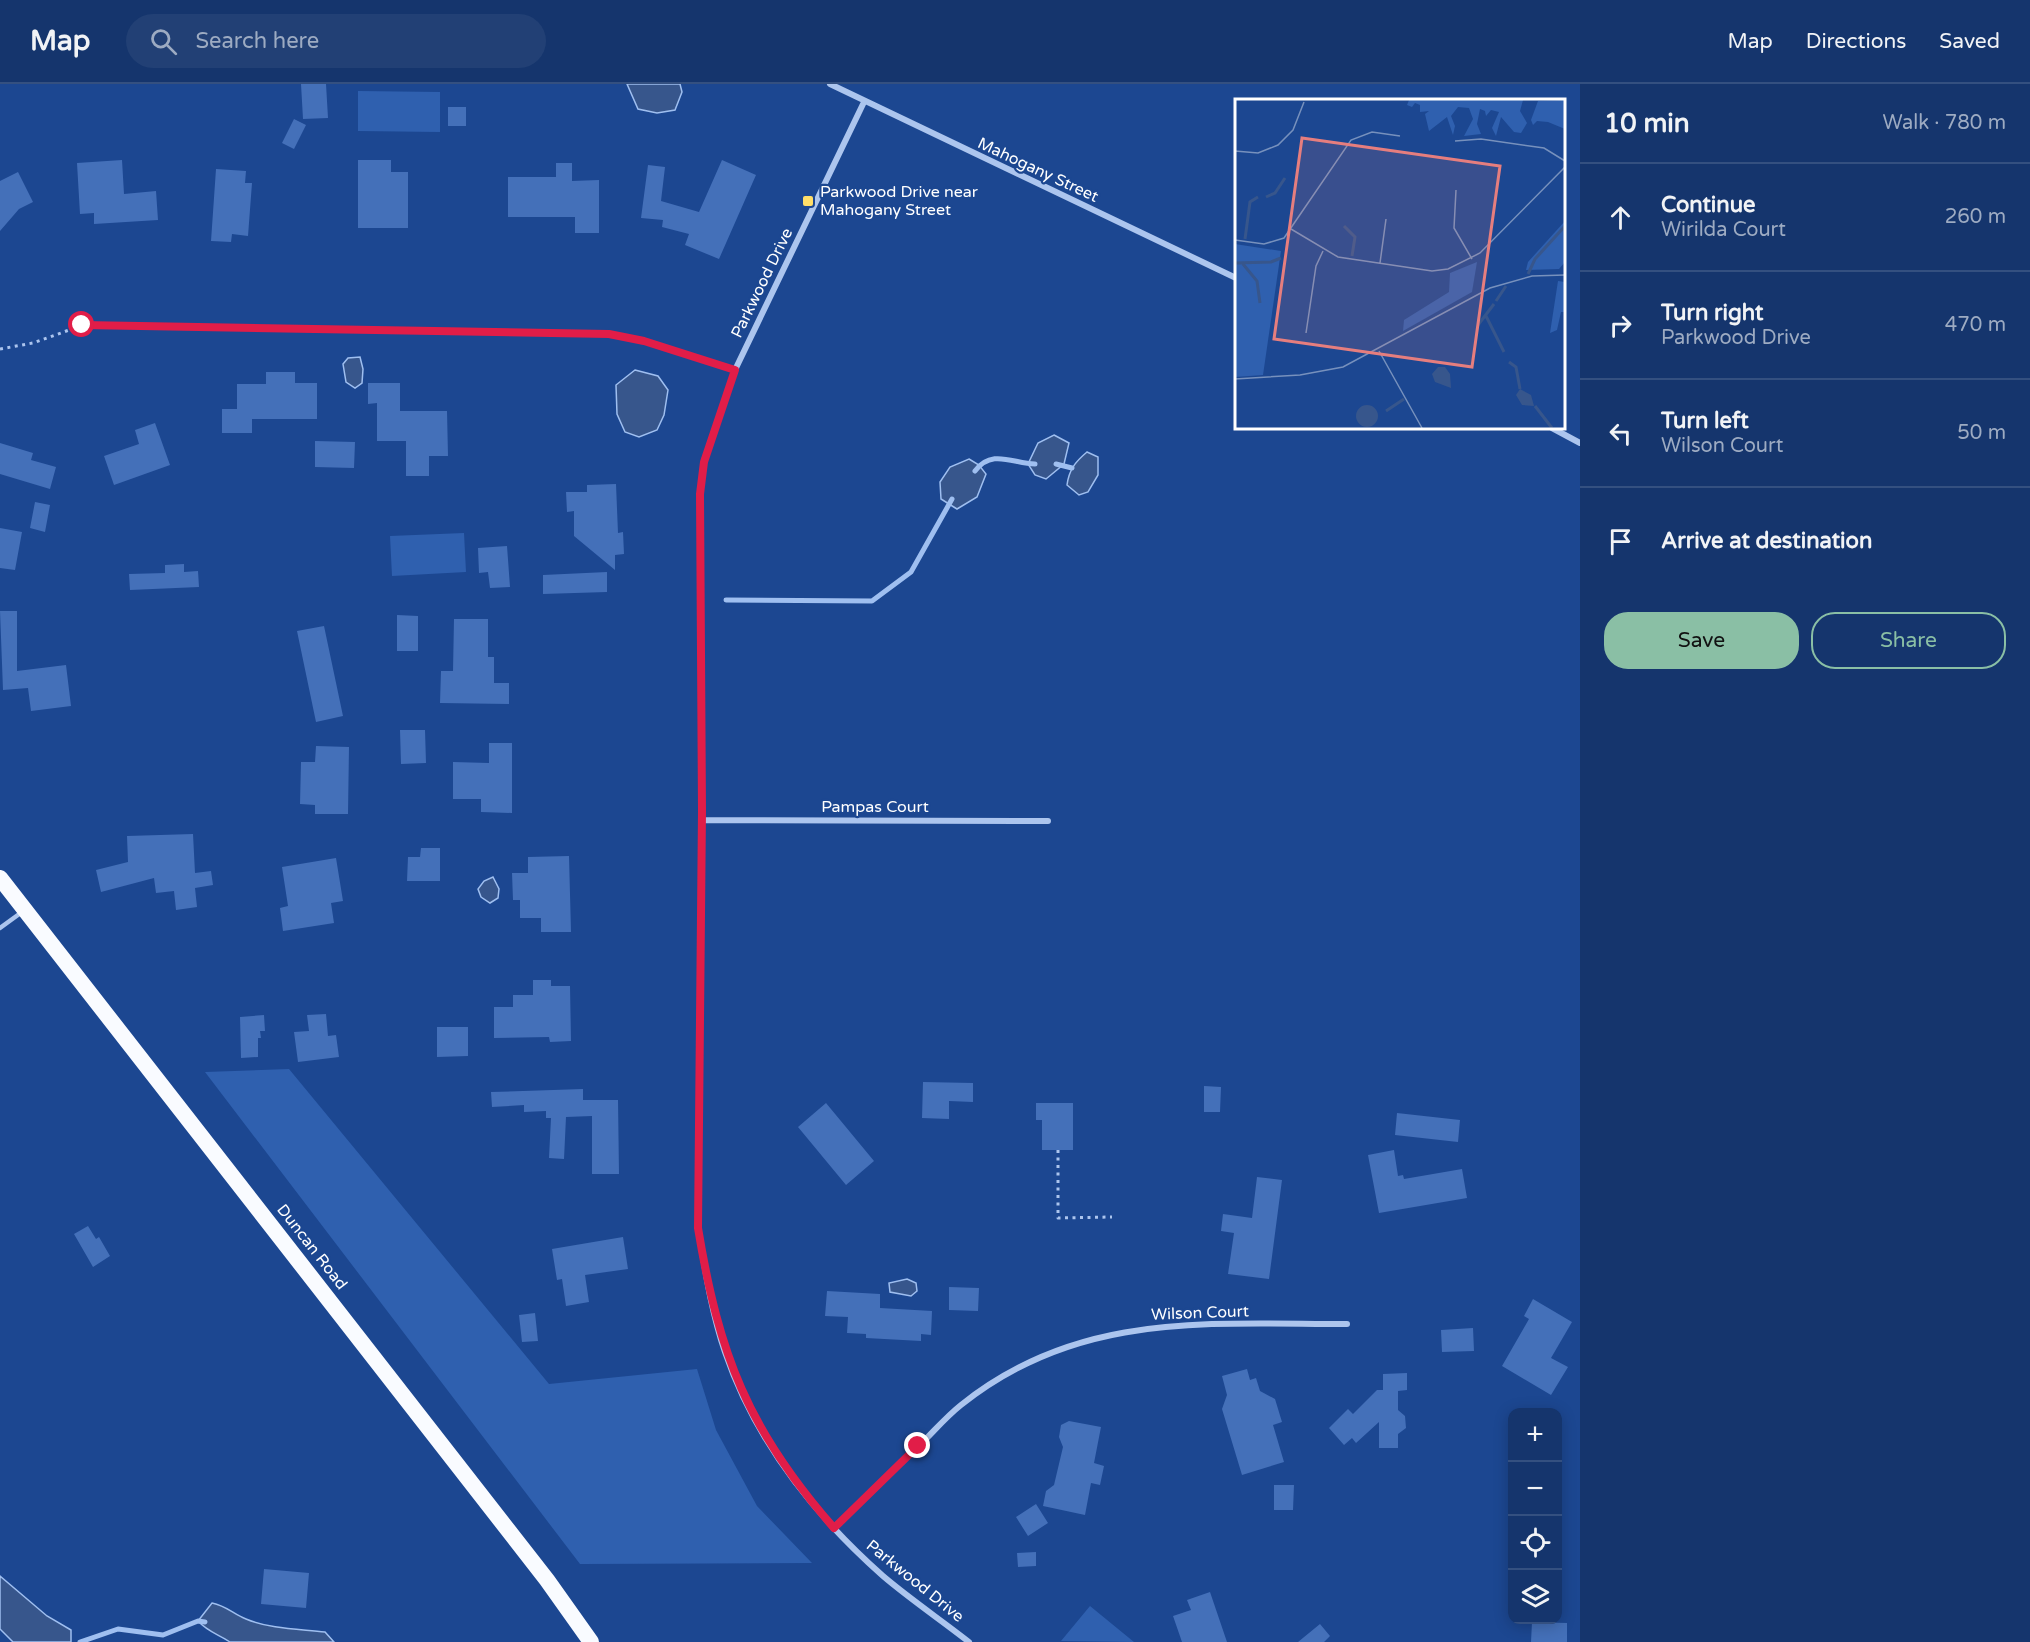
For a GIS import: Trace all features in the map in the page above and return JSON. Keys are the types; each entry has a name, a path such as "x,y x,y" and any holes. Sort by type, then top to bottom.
{"highway":[{"name":"Duncan Road","path":"0,878 547,1580 591,1642"}],"street":[{"name":"Mahogany Street","path":"830,84 1235,278"},
{"name":"Parkwood Drive","path":"864,102 735,370 704,462 700,494 701,820 698,1228 708,1290 725,1352 761,1432 796,1485 834,1528 884,1577 969,1642"},
{"path":"82,325 609,334 644,341 735,370"},
{"path":"1554,429 1580,443"},
{"name":"Pampas Court","path":"701,820 1048,821"},
{"name":"Wilson Court","path":"834,1528 961,1405 1005,1375 1053,1353 1084,1341 1150,1327 1180,1324 1347,1324"}],"lane":[{"path":"0,928 25,911"}],"path":[{"path":"0,349 33,343 82,325"},
{"path":"1058,1150 1058,1218 1112,1217"}],"shaded area":[{"path":"627,84 680,84 682,92 675,110 657,113 638,109"},
{"path":"358,91 440,92 440,132 358,131"},
{"path":"360,357 363,369 362,383 355,388 346,382 343,364 348,358"},
{"path":"635,370 658,376 668,390 664,415 657,430 639,437 625,432 617,414 616,385"},
{"path":"1054,435 1069,443 1064,464 1046,479 1035,475 1028,464 1038,443"},
{"path":"1087,452 1098,457 1098,475 1088,492 1079,495 1067,485 1073,467"},
{"path":"969,459 979,465 986,474 977,497 957,509 941,499 940,482 950,467"},
{"path":"464,533 466,572 392,576 390,536"},
{"path":"493,877 499,889 498,898 490,903 481,897 478,889 484,881"},
{"path":"289,1069 549,1384 697,1369 716,1430 757,1506 812,1563 580,1564 205,1072"},
{"path":"907,1279 916,1283 917,1291 911,1296 890,1292 889,1283"},
{"path":"0,1576 47,1616 71,1630 71,1642 13,1642 0,1629"},
{"path":"212,1603 265,1625 325,1632 334,1642 230,1642 198,1621"},
{"path":"1090,1606 1134,1642 1061,1641"}],"building":[{"path":"301,84 326,84 328,118 303,119"},
{"path":"448,107 466,107 466,126 448,126"},
{"path":"294,119 306,125 294,149 282,143"},
{"path":"122,160 124,194 156,191 158,220 94,224 94,213 80,214 77,163"},
{"path":"358,160 391,160 391,172 408,172 408,228 358,228"},
{"path":"722,160 756,175 719,259 685,245 689,234 662,227 663,220 641,218 648,165 665,167 661,201 699,212"},
{"path":"556,163 572,163 572,181 599,180 599,233 575,233 575,217 508,217 508,177 556,177"},
{"path":"216,169 246,171 245,183 252,183 248,236 232,234 231,242 211,241"},
{"path":"18,172 33,202 19,209 0,231 0,181"},
{"path":"266,372 295,372 295,383 317,383 317,419 252,419 252,433 222,433 222,409 237,409 237,384 266,384"},
{"path":"368,383 400,383 400,411 447,411 448,456 429,456 429,476 406,476 406,441 377,441 377,403 368,404"},
{"path":"155,423 170,465 114,485 104,456 139,444 135,430"},
{"path":"315,441 355,442 354,468 315,467"},
{"path":"0,443 33,453 31,460 56,467 50,489 0,474"},
{"path":"616,484 618,533 623,532 624,554 615,555 615,570 574,536 574,511 567,512 566,492 587,492 587,485"},
{"path":"35,502 50,505 45,532 30,528"},
{"path":"0,528 22,532 15,570 0,568"},
{"path":"507,546 510,587 490,588 488,572 479,573 478,548"},
{"path":"184,564 184,572 198,571 199,587 130,590 129,574 165,573 165,565"},
{"path":"607,572 607,592 543,594 543,575"},
{"path":"0,611 17,611 17,671 66,665 71,706 31,711 28,688 3,690"},
{"path":"397,615 418,616 418,651 397,651"},
{"path":"454,619 488,619 488,657 494,657 494,683 509,683 509,704 440,703 441,671 453,671"},
{"path":"324,626 343,716 316,722 297,631"},
{"path":"400,730 425,730 426,763 401,764"},
{"path":"489,743 512,743 512,813 481,812 481,799 453,799 453,762 489,763"},
{"path":"316,746 349,747 348,814 315,814 315,805 300,804 301,762 315,762"},
{"path":"193,834 195,873 211,871 213,885 195,888 197,907 176,910 174,891 156,893 154,878 101,892 96,870 128,862 127,836"},
{"path":"421,848 440,848 440,881 407,881 408,857 420,857"},
{"path":"569,856 571,932 541,932 541,918 520,918 520,900 513,900 512,873 528,873 528,857"},
{"path":"336,858 343,901 331,903 334,923 283,931 280,908 288,906 282,867"},
{"path":"533,980 551,980 551,986 570,986 571,1041 550,1042 549,1037 494,1038 494,1007 513,1007 513,995 533,995"},
{"path":"326,1014 328,1036 336,1035 339,1057 298,1062 294,1032 309,1031 307,1015"},
{"path":"264,1015 265,1031 260,1031 261,1038 258,1038 258,1057 241,1058 240,1017"},
{"path":"437,1027 468,1027 468,1056 437,1057"},
{"path":"923,1082 973,1083 973,1102 949,1101 949,1119 922,1118"},
{"path":"1204,1086 1221,1087 1220,1112 1204,1112"},
{"path":"583,1089 583,1100 618,1100 619,1174 592,1174 592,1116 566,1117 564,1159 549,1158 551,1118 546,1118 546,1111 524,1112 524,1105 492,1107 491,1092"},
{"path":"826,1103 874,1161 846,1185 798,1127"},
{"path":"1036,1103 1073,1103 1073,1150 1042,1150 1042,1120 1036,1120"},
{"path":"1397,1113 1460,1120 1458,1142 1395,1135"},
{"path":"1394,1150 1398,1176 1403,1175 1404,1179 1462,1169 1467,1198 1379,1213 1368,1155"},
{"path":"1257,1177 1282,1180 1269,1279 1228,1274 1234,1233 1221,1231 1223,1214 1252,1218"},
{"path":"88,1226 96,1239 99,1237 110,1256 93,1267 74,1234"},
{"path":"623,1237 628,1269 585,1275 589,1302 566,1306 562,1279 557,1280 552,1249"},
{"path":"949,1287 979,1288 978,1311 949,1310"},
{"path":"827,1291 880,1294 880,1308 932,1311 931,1335 921,1334 921,1341 866,1338 866,1334 847,1333 848,1317 825,1316"},
{"path":"1533,1299 1572,1322 1551,1358 1568,1367 1551,1395 1502,1366 1529,1319 1524,1316"},
{"path":"535,1313 538,1341 522,1342 519,1315"},
{"path":"1473,1328 1474,1351 1442,1352 1441,1330"},
{"path":"1247,1369 1250,1380 1256,1378 1260,1391 1275,1399 1282,1422 1273,1425 1284,1462 1242,1475 1222,1409 1227,1395 1222,1376"},
{"path":"1407,1373 1407,1390 1398,1391 1398,1410 1405,1416 1406,1428 1398,1434 1398,1448 1379,1448 1379,1422 1356,1443 1352,1438 1344,1445 1329,1428 1348,1409 1353,1414 1377,1390 1383,1390 1383,1374"},
{"path":"1069,1421 1101,1427 1094,1463 1104,1466 1100,1485 1091,1483 1085,1515 1043,1506 1046,1491 1054,1485 1063,1447 1059,1437 1061,1425"},
{"path":"1274,1485 1294,1485 1293,1510 1274,1510"},
{"path":"1036,1504 1048,1523 1028,1536 1016,1517"},
{"path":"1036,1552 1036,1566 1018,1567 1017,1553"},
{"path":"264,1569 309,1573 306,1608 261,1604"},
{"path":"1210,1592 1227,1642 1182,1642 1173,1616 1191,1610 1187,1600"},
{"path":"1567,1623 1567,1642 1531,1642 1532,1624"},
{"path":"1320,1624 1330,1636 1324,1642 1298,1642"}],"waterway":[{"path":"975,471 982,464 996,459 1035,464"},
{"path":"1056,464 1072,468"},
{"path":"726,600 872,601 911,572 952,499"},
{"path":"80,1642 118,1629 163,1635 198,1621 205,1622"}],"place":[{"name":"Parkwood Drive near Mahogany Street","path":"808,201"}],"route":[{"path":"82,325 609,334 623,335 735,370 704,462 700,494 702,811 697,1165 698,1228 708,1290 725,1352 761,1432 796,1485 834,1528 918,1446"}]}
